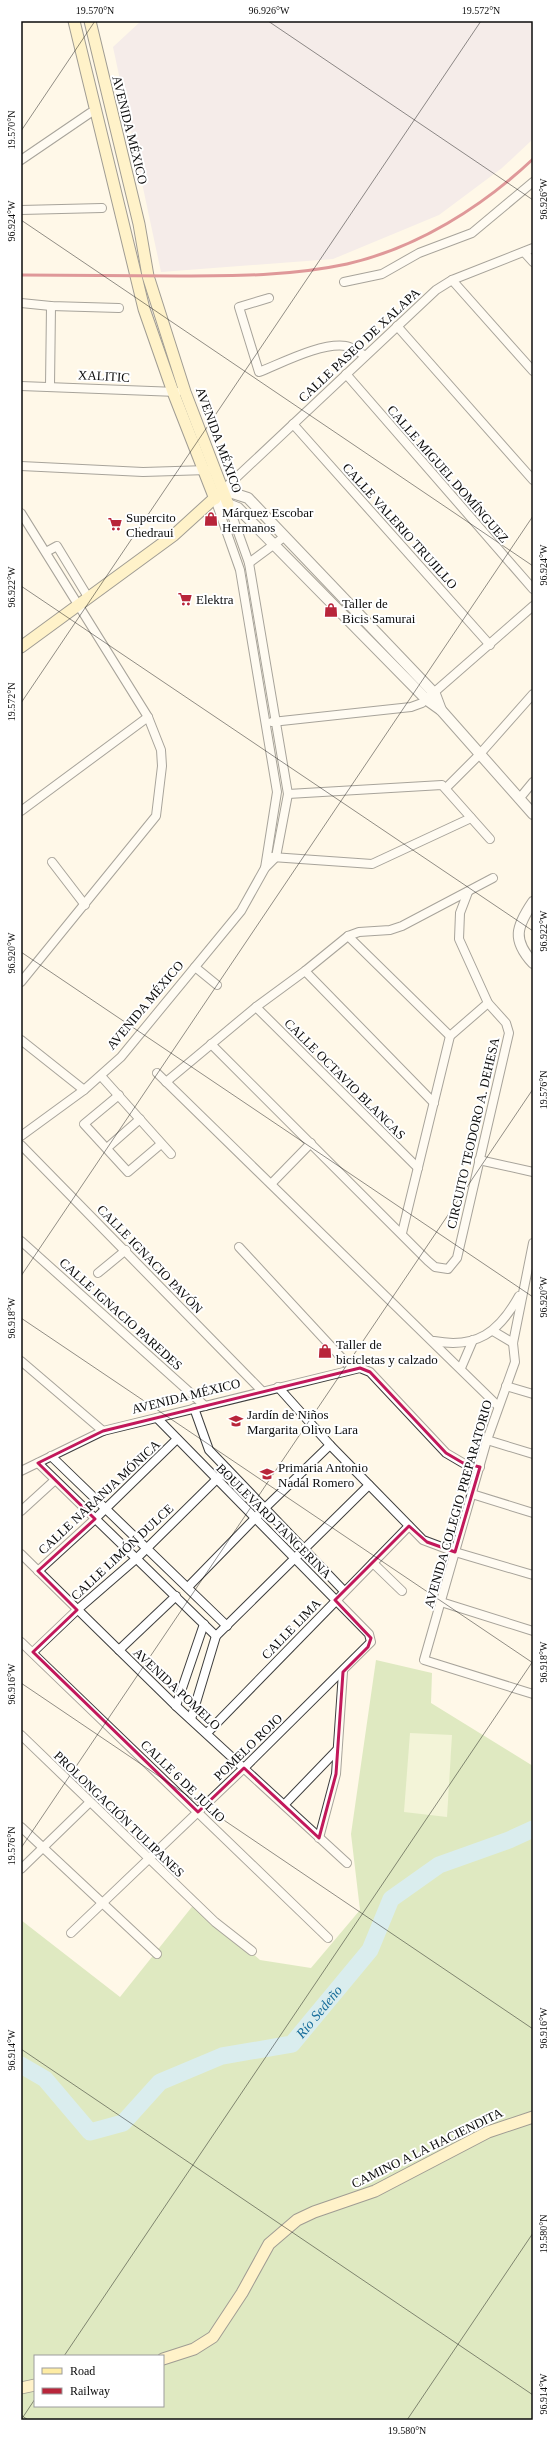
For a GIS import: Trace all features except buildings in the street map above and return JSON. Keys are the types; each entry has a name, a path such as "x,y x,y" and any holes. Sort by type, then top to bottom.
{"main road":[{"name":"AVENIDA MÉXICO","path":"74,21 144,309 173,392 209,470 222,490 228,504"},
{"name":"AVENIDA MÉXICO","path":"90,21 139,224 148,276 186,392 209,470 215,499"},
{"path":"123,227 139,224"},
{"path":"21,647 180,530 215,499 222,490"},
{"name":"CAMINO A LA HACIENDITA","path":"164,2359 194,2349 213,2337 242,2293 269,2244 297,2220 314,2212 376,2191 488,2132 533,2117"},
{"path":"21,2388 34,2385"}],"street":[{"path":"21,160 90,113"},
{"path":"344,282 382,274 419,253 472,233 533,182"},
{"path":"21,210 102,208"},
{"name":"CALLE PASEO DE XALAPA","path":"222,490 436,290 452,280 533,248"},
{"path":"524,252 533,262"},
{"path":"452,280 533,371"},
{"path":"269,298 238,307 259,372 321,348 335,346 353,348 365,356"},
{"path":"21,303 51,306 119,308"},
{"path":"50,386 51,306"},
{"path":"397,326 533,480"},
{"name":"CALLE MIGUEL DOMÍNGUEZ","path":"346,374 533,589"},
{"name":"XALITIC","path":"21,386 186,392"},
{"name":"CALLE VALERIO TRUJILLO","path":"293,424 490,645"},
{"path":"21,466 136,472 209,470"},
{"path":"222,490 248,498 431,697 479,755 533,814"},
{"path":"215,499 238,508 431,697"},
{"name":"AVENIDA MÉXICO","path":"215,499 240,570 277,792 265,868"},
{"name":"AVENIDA MÉXICO","path":"21,1136 102,1076 121,1057 246,905 265,868 276,857 288,794 249,564 228,504"},
{"path":"21,513 46,552 83,600"},
{"path":"249,564 284,537"},
{"path":"21,982 156,816 162,766 161,750 148,717 83,600 57,546 46,552"},
{"path":"266,723 411,707 431,697 533,606"},
{"path":"446,788 479,755 533,694"},
{"path":"21,811 148,717"},
{"path":"519,799 533,782"},
{"path":"288,794 437,784 446,788 490,839"},
{"path":"266,856 372,864 471,818"},
{"path":"52,862 85,905"},
{"path":"166,1082 256,1007 305,971 348,936 359,932 390,930 402,926 493,878"},
{"name":"CIRCUITO TEODORO A. DEHESA","path":"211,1044 435,1267 448,1269 453,1265 457,1258 509,1033 506,1023 488,1003 459,939 460,913 468,892"},
{"path":"533,902 523,916 518,935 519,944 533,963"},
{"path":"348,936 450,1036"},
{"path":"195,967 217,985"},
{"path":"305,971 434,1103"},
{"path":"402,1233 450,1036 488,1003"},
{"name":"CALLE OCTAVIO BLANCAS","path":"256,1007 418,1168"},
{"path":"21,1040 84,1090"},
{"path":"157,1073 461,1368 498,1406"},
{"path":"102,1076 171,1154"},
{"path":"119,1096 84,1124 128,1172 161,1144"},
{"path":"107,1148 140,1119"},
{"path":"271,1184 311,1143"},
{"name":"CALLE IGNACIO PAVÓN","path":"21,1145 126,1250 262,1391"},
{"path":"479,1160 533,1172"},
{"name":"CALLE IGNACIO PAREDES","path":"21,1241 205,1406"},
{"name":"AVENIDA COLEGIO PREPARATORIO","path":"533,1243 522,1290 513,1343 515,1362 498,1406 424,1660 533,1694"},
{"path":"238,1247 351,1368"},
{"path":"98,1273 126,1250"},
{"path":"433,1341 456,1344 473,1340 493,1331 509,1313 522,1290"},
{"path":"493,1331 513,1343"},
{"path":"461,1368 473,1340"},
{"path":"21,1361 103,1431"},
{"name":"AVENIDA MÉXICO","path":"21,1471 103,1431 351,1368 364,1369 446,1453 463,1463 480,1467"},
{"path":"506,1386 533,1394"},
{"path":"278,1387 330,1445 409,1526 427,1542 455,1552 533,1575"},
{"name":"BOULEVARD TANGERINA","path":"194,1408 209,1450 266,1507 344,1591"},
{"name":"BOULEVARD TANGERINA","path":"157,1418 216,1480 369,1634 371,1642"},
{"name":"CALLE NARANJA MÓNICA","path":"38,1571 105,1510 177,1440"},
{"path":"488,1440 533,1454"},
{"path":"188,1587 266,1507 330,1445"},
{"path":"51,1456 105,1510 228,1626"},
{"path":"38,1463 216,1636"},
{"name":"CALLE LIMÓN DULCE","path":"33,1652 77,1610 137,1558 227,1469"},
{"path":"21,1511 54,1480"},
{"path":"191,1719 216,1636 295,1560 369,1485"},
{"path":"472,1494 533,1513"},
{"name":"CALLE LIMA","path":"207,1733 335,1600 409,1526"},
{"name":"AVENIDA POMELO","path":"21,1554 176,1706 347,1863"},
{"path":"373,1563 402,1591"},
{"path":"119,1650 176,1596"},
{"path":"441,1602 533,1631"},
{"path":"176,1706 204,1624"},
{"name":"CALLE 6 DE JULIO","path":"21,1642 328,1938"},
{"name":"POMELO ROJO","path":"71,1933 343,1672 371,1642"},
{"path":"319,1838 336,1774 343,1672"},
{"name":"PROLONGACIÓN TULIPANES","path":"21,1735 148,1860 201,1909 252,1951"},
{"path":"284,1805 337,1750"},
{"path":"21,1869 90,1802"},
{"path":"21,1827 157,1954"}],"highlighted area":[{"path":"360,1368 370,1372 446,1453 463,1463 480,1467 455,1552 427,1542 409,1526 335,1600 371,1638 368,1647 343,1672 336,1774 319,1838 244,1768 198,1812 33,1652 77,1610 38,1571 95,1519 38,1463 103,1431"}],"shaded area":[{"path":"141,21 533,21 533,139 502,168 439,215 333,259 161,272 113,47"}],"green space":[{"path":"376,1660 432,1673 431,1703 533,1766 533,2420 21,2420 21,1920 120,1997 195,1903 260,1960 311,1968 360,1910 351,1834"},
{"path":"410,1733 452,1735 447,1817 404,1812"}],"waterway":[{"name":"Río Sedeño","path":"21,2065 45,2079 90,2132 123,2123 160,2082 222,2056 292,2044 370,1950 391,1899 439,1865 509,1840 533,1829"}],"railway":[{"path":"21,275 242,275 305,271 347,264 398,248 447,224 492,193 533,159"}],"place":[{"name":"Márquez Escobar Hermanos","path":"211,519"},
{"name":"Supercito Chedraui","path":"115,524"},
{"name":"Elektra","path":"185,599"},
{"name":"Taller de Bicis Samurai","path":"331,610"},
{"name":"Taller de bicicletas y calzado","path":"325,1351"},
{"name":"Jardín de Niños Margarita Olivo Lara","path":"236,1421"},
{"name":"Primaria Antonio Nadal Romero","path":"267,1474"}]}
